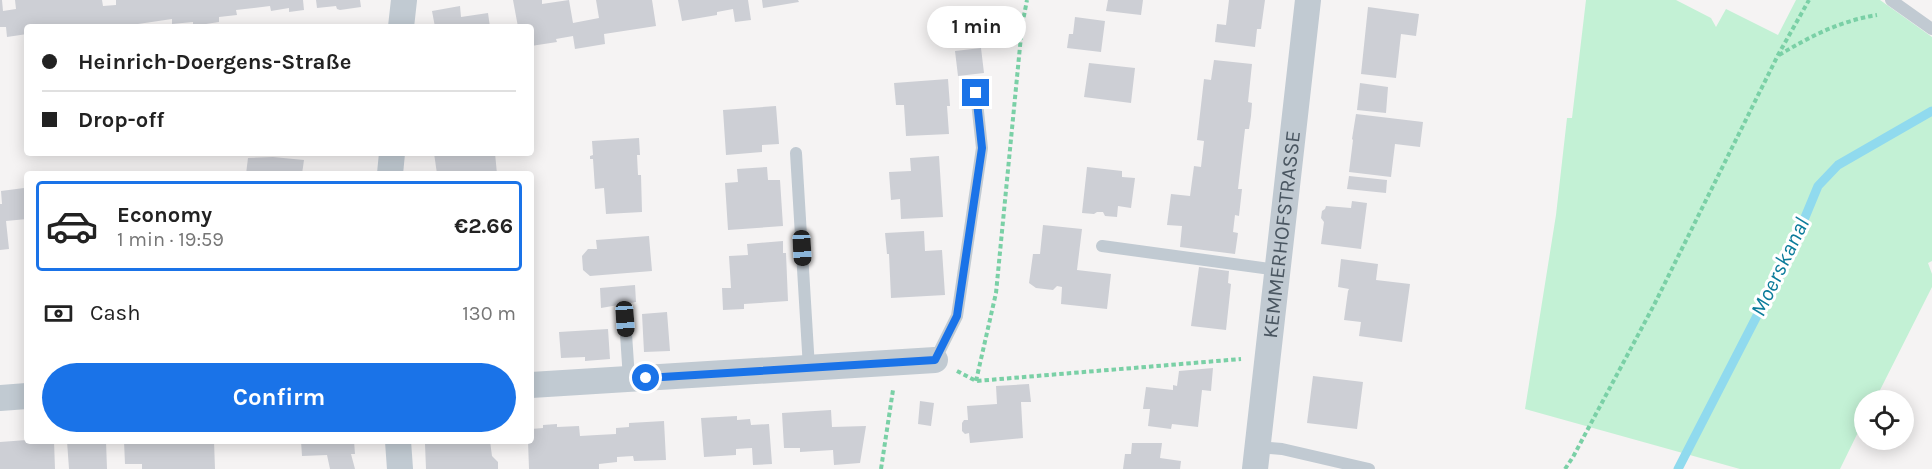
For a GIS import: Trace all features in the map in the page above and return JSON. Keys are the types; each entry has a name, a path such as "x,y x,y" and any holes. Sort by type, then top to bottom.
{"street":[{"path":"402,24 404,0"},
{"name":"KEMMERHOFSTRASSE","path":"1257,458 1308,0"},
{"path":"390,171 392,156"},
{"path":"534,385 935,360"},
{"path":"0,398 24,396"},
{"path":"398,444 400,469"}],"lane":[{"path":"1891,0 1932,29"},
{"path":"935,360 957,316 982,148 976,93"},
{"path":"796,153 809,368"},
{"path":"1102,246 1278,270"},
{"path":"625,319 629,379"},
{"path":"1257,458 1282,449 1369,469"}],"path":[{"path":"976,381 996,293 1022,26 1027,0"},
{"path":"1565,469 1574,457 1654,305 1779,55 1809,0"},
{"path":"1779,55 1813,34 1860,18 1906,11"},
{"path":"935,360 976,381 1255,358 1268,359"},
{"path":"881,469 897,362"}],"green space":[{"path":"1586,0 1676,0 1711,18 1716,27 1726,9 1778,35 1796,0 1880,0 1932,37 1932,261 1928,263 1932,274 1932,287 1880,390 1854,390 1854,440 1840,469 1740,469 1525,409 1556,215 1567,118 1572,118"}],"building":[{"path":"0,0 2,0 3,11 16,9 15,0 102,0 103,6 116,5 116,0 303,0 304,10 289,12 289,8 271,11 270,6 236,10 237,15 219,17 219,22 206,24 193,24 193,22 172,24 172,19 138,24 24,24 24,34 7,37 6,27 0,27"},
{"path":"316,0 360,0 361,7 340,10 336,6 317,8"},
{"path":"513,0 542,0 542,4 569,0 573,23 599,18 596,0 652,0 656,26 604,34 605,44 575,49 573,36 556,39 557,42 534,46 534,24 517,24"},
{"path":"678,0 748,0 751,20 735,22 733,9 717,12 717,15 682,21"},
{"path":"762,0 798,0 799,2 763,8"},
{"path":"1108,0 1143,0 1141,15 1106,11"},
{"path":"1229,0 1265,0 1261,29 1257,29 1255,47 1215,42 1217,24 1226,25"},
{"path":"460,6 461,17 488,13 490,24 434,24 432,11"},
{"path":"1368,7 1419,14 1416,36 1401,34 1396,78 1361,74"},
{"path":"1075,17 1105,21 1101,52 1067,48 1069,34 1073,34"},
{"path":"981,48 984,73 958,76 955,51"},
{"path":"1214,60 1252,64 1248,102 1252,103 1251,116 1249,129 1245,129 1238,189 1242,189 1239,216 1235,215 1233,232 1238,233 1235,254 1180,247 1182,226 1167,225 1171,194 1190,196 1194,166 1201,167 1204,141 1197,140 1204,79 1211,80"},
{"path":"1089,63 1135,68 1131,103 1084,97"},
{"path":"948,79 949,134 906,136 904,105 896,105 894,83"},
{"path":"1360,83 1388,87 1386,113 1357,110"},
{"path":"776,106 779,144 762,145 762,152 726,155 723,110"},
{"path":"1356,114 1423,122 1420,147 1395,144 1391,177 1349,172"},
{"path":"639,138 640,155 637,155 638,175 641,175 642,212 606,214 604,188 595,189 593,159 590,159 593,155 592,141"},
{"path":"434,156 495,156 497,171 437,171"},
{"path":"939,156 943,217 901,219 900,199 891,200 889,172 911,171 910,158"},
{"path":"273,157 304,160 302,171 246,171 248,158"},
{"path":"767,167 768,180 780,180 783,226 728,230 725,183 738,182 737,169"},
{"path":"1087,167 1122,171 1122,177 1135,178 1131,208 1118,206 1117,217 1105,216 1103,212 1082,213"},
{"path":"1349,176 1387,180 1386,193 1347,189"},
{"path":"24,188 24,219 6,221 9,249 0,250 0,204 2,204 1,191"},
{"path":"1352,201 1367,203 1361,249 1321,244 1324,222 1321,218 1322,211 1326,206 1351,208"},
{"path":"1043,225 1082,229 1077,270 1111,274 1107,309 1061,304 1062,287 1057,286 1053,290 1036,288 1029,283 1033,254 1040,254"},
{"path":"924,231 925,251 942,250 945,295 891,298 889,254 887,254 885,233"},
{"path":"649,236 652,271 590,276 583,270 582,256 588,249 597,249 596,240"},
{"path":"783,241 783,253 786,253 788,301 744,304 744,309 723,310 722,288 731,288 729,256 748,255 747,244"},
{"path":"1341,259 1378,264 1376,280 1410,284 1402,342 1359,336 1361,322 1344,320 1349,289 1338,287"},
{"path":"1199,267 1229,271 1228,283 1231,284 1226,330 1191,326"},
{"path":"635,285 636,302 601,308 600,288"},
{"path":"667,312 670,351 644,352 642,314"},
{"path":"608,329 610,359 585,361 585,357 561,358 559,332"},
{"path":"1213,368 1211,391 1202,390 1198,427 1172,424 1171,429 1148,426 1150,409 1143,409 1146,387 1173,390 1173,385 1177,386 1179,371"},
{"path":"1313,376 1363,382 1357,429 1307,423"},
{"path":"1029,384 1031,402 1021,402 1023,438 970,443 969,433 965,434 962,431 962,423 968,420 967,406 997,404 996,386"},
{"path":"920,401 934,403 931,426 918,424"},
{"path":"831,410 832,427 866,426 860,463 834,465 833,450 800,452 800,448 784,448 782,413"},
{"path":"737,416 737,420 750,419 751,425 769,424 772,464 753,465 752,448 736,449 736,455 704,457 701,418"},
{"path":"664,421 666,460 634,461 633,456 617,457 617,462 599,464 599,469 529,469 528,444 534,444 534,429 543,428 543,425 557,424 557,427 579,426 580,436 616,434 616,428 629,427 629,423"},
{"path":"24,440 24,444 54,444 55,469 0,469 0,442"},
{"path":"1132,443 1162,443 1160,458 1181,461 1180,469 1123,469 1125,454 1131,454"},
{"path":"67,444 106,444 107,469 69,469"},
{"path":"124,444 214,444 215,469 142,469 142,464 125,464"},
{"path":"301,444 354,444 355,454 351,454 355,469 330,469 327,455 302,456"},
{"path":"425,444 490,444 492,456 498,462 498,469 426,469"}],"waterway":[{"name":"Moerskanal","path":"1678,469 1794,244 1818,186 1838,165 1932,111"}],"route":[{"path":"646,378 935,360 957,316 982,148 976,93"}]}
